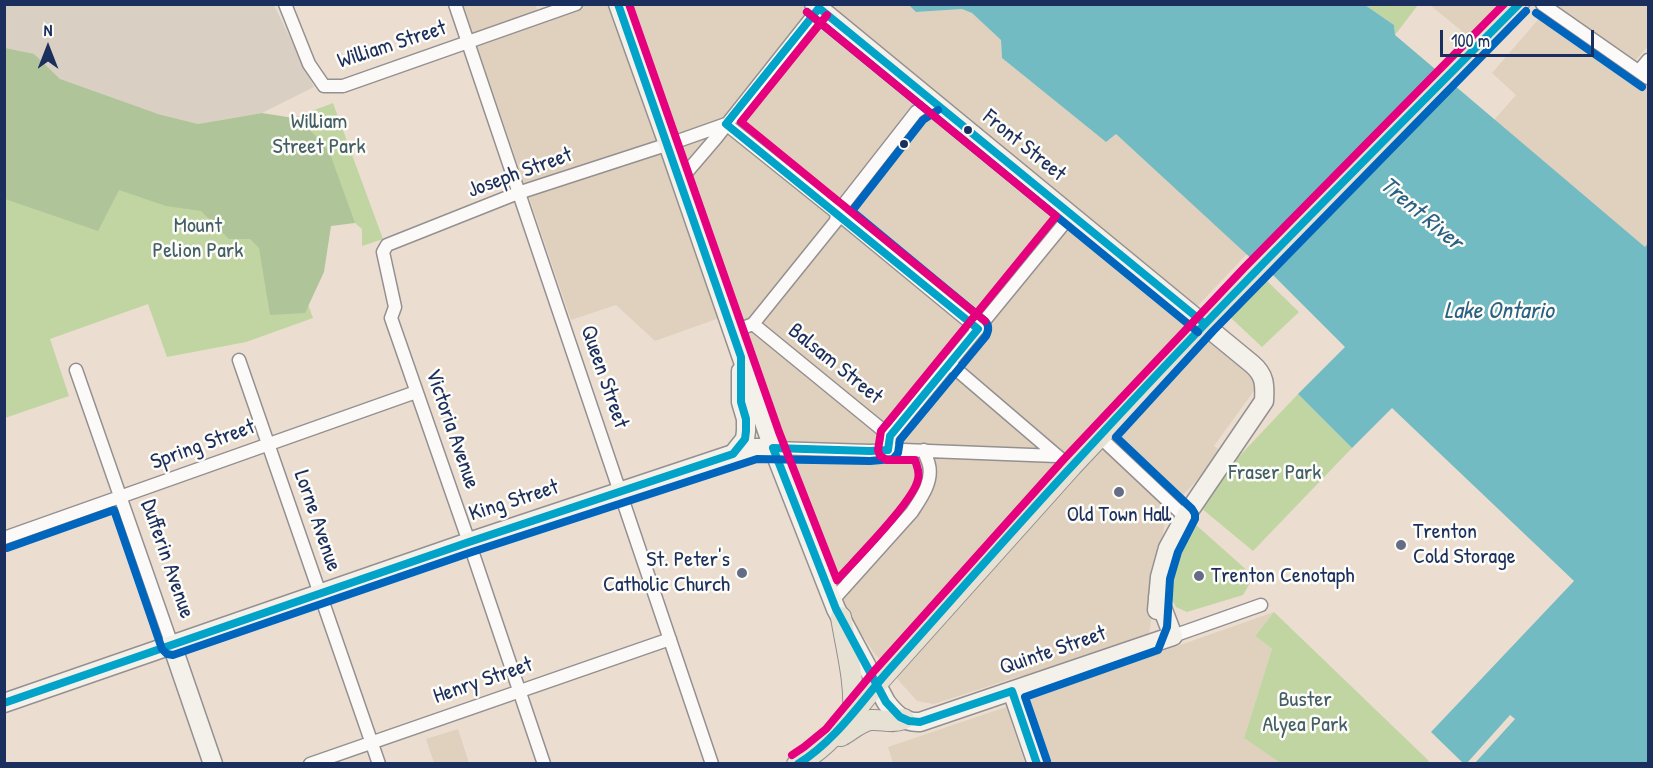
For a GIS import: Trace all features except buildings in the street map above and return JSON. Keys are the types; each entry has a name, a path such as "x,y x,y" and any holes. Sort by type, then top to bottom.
{"main road":[{"path":"797,764 823,746 853,713 1064,461 1101,438 1252,275 1519,4"},
{"path":"837,609 852,676 853,713"},
{"path":"823,746 864,722 872,720 893,723 904,719"}],"street":[{"name":"William Street","path":"285,4 309,64 324,86 343,86 576,4"},
{"name":"Queen Street","path":"455,4 712,764"},
{"path":"618,4 773,448 837,609 886,702 904,719"},
{"path":"1542,4 1644,75 1648,60"},
{"path":"680,180 716,138 816,6"},
{"name":"Front Street","path":"816,6 1256,366 1266,383 1264,400 1185,517 1168,548 1162,568 1157,625 1150,643"},
{"path":"732,332 753,324 836,221 837,213 916,112 932,101"},
{"path":"726,124 978,329"},
{"name":"Joseph Street","path":"387,245 518,193 726,124"},
{"path":"888,450 890,436 1071,215"},
{"name":"Victoria Avenue","path":"387,245 383,257 395,306 391,318 544,764"},
{"name":"Balsam Street","path":"753,324 890,436"},
{"path":"733,454 745,439 746,431 746,419 741,402 741,357"},
{"name":"Lorne Avenue","path":"239,360 379,764"},
{"path":"950,364 1064,461"},
{"name":"Dufferin Avenue","path":"76,370 213,764"},
{"name":"Spring Street","path":"4,538 416,392"},
{"path":"1101,438 1185,517"},
{"name":"King Street","path":"4,703 469,542 755,448 924,450 1064,461"},
{"path":"837,609 921,498 929,483 929,465 924,450"},
{"path":"1158,597 1173,636"},
{"name":"Quinte Street","path":"904,719 920,722 1261,605"},
{"name":"Henry Street","path":"310,764 670,639"},
{"path":"1012,691 1037,764"}],"shaded area":[{"path":"560,4 909,4 916,12 962,9 972,13 1001,40 1002,58 1106,142 1116,134 1247,254 1187,317 1259,384 1214,446 1223,453 1166,513 1146,657 1274,612 1255,636 1272,649 1244,738 1280,763 1050,763 1020,676 934,704 917,701 874,653 841,602 805,510 795,474 736,312 655,341 616,305 571,320 463,5 535,5 538,12"},
{"path":"5,5 274,5 314,87 262,113 198,124 158,114 74,90 5,51"},
{"path":"1430,5 1499,5 1469,37"},
{"path":"1555,5 1648,5 1648,46 1636,60"},
{"path":"1542,15 1648,88 1648,243 1645,247 1494,120 1516,95 1492,73"},
{"path":"1006,707 1025,763 893,763 888,747"},
{"path":"458,729 469,763 434,763 426,739"}],"green space":[{"path":"1365,5 1418,5 1395,35 1394,25"},
{"path":"5,48 34,54 60,79 158,114 198,124 262,113 300,119 329,151 355,223 331,226 324,272 305,313 270,315 259,248 250,239 229,239 201,211 166,206 119,190 98,231 5,199"},
{"name":"Mount Pelion Park","path":"4,101 14,131 282,122 333,103 383,239 362,246 362,229 337,208 280,228 313,318 246,342 167,357 148,304 50,339 69,396 5,418"},
{"path":"1265,279 1299,312 1262,347 1231,318"},
{"name":"Fraser Park","path":"1298,394 1352,448 1253,551 1195,503"},
{"name":"Trenton Cenotaph","path":"1195,524 1250,573 1250,583 1243,595 1187,612 1176,607 1166,589 1179,543 1189,528"},
{"name":"Buster Alyea Park","path":"1274,612 1429,761 1426,763 1280,763 1244,738 1272,649 1255,636"}],"water":[{"name":"Lake Ontario","path":"909,5 1365,5 1394,25 1395,35 1645,247 1648,243 1648,763 1475,763 1515,719 1510,715 1467,763 1463,763 1431,732 1574,581 1392,408 1352,448 1298,394 1345,347 1270,272 1268,274 1116,134 1106,142 1002,58 1001,40 972,13 962,9 916,12"}],"transit line":[{"path":"4,703 469,542 733,454 745,439 746,431 746,419 741,402 741,357 618,4"},
{"path":"629,4 779,432 837,580 896,515 914,489 918,479 915,460 887,460 880,456 878,450 881,431 1056,216 807,12"},
{"path":"792,755 826,729 875,670 1064,459 1244,268 1504,4"},
{"path":"798,764 836,732 1026,517 1181,349 1519,4"},
{"path":"1037,764 1012,691 920,722 900,717 886,702 836,609 773,448 888,450 890,436 978,329 726,124 819,8 1205,324"},
{"path":"1047,761 1025,697 1158,650 1167,627 1170,579 1178,552 1195,519 1192,509 1116,437 1213,331 1526,11"},
{"path":"807,12 1198,332"},
{"path":"1536,13 1642,87"},
{"path":"827,15 741,122 985,321"},
{"path":"7,548 114,510 162,649 167,654 173,655 472,552 757,459 870,461 893,459 898,453 900,440 986,336 988,330 985,321 852,211 923,120 938,110"}],"place":[{"name":"Old Town Hall","path":"1119,492"},
{"name":"Trenton Cold Storage","path":"1401,545"},
{"name":"St. Peter's Catholic Church","path":"742,573"},
{"name":"Trenton Cenotaph","path":"1199,576"}],"park label":[{"name":"William Street Park","path":"319,134"}],"water label":[{"name":"Trent River","path":"1421,214"}]}
